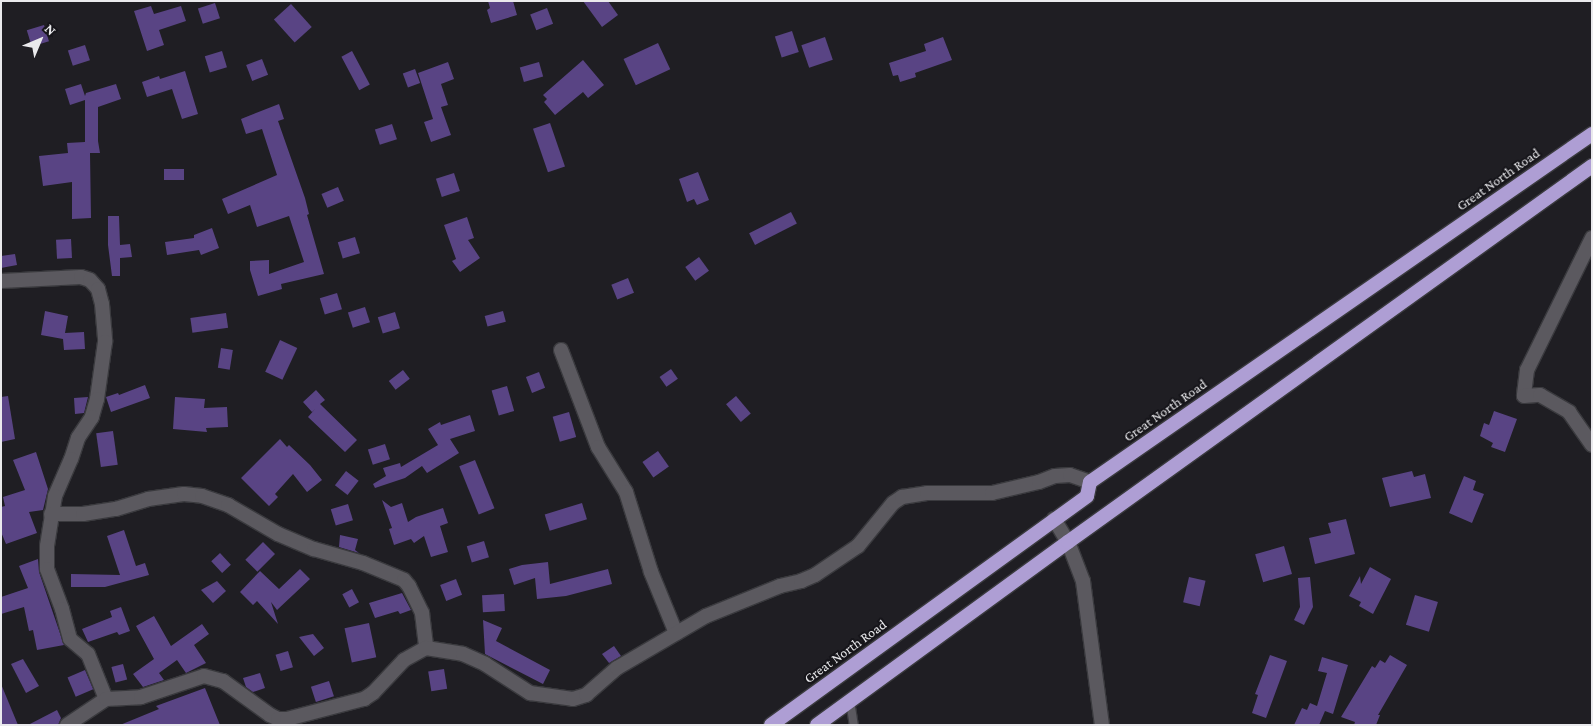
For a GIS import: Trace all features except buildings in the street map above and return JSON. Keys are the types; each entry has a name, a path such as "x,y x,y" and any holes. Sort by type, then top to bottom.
{"highway":[{"name":"Great North Road","path":"771,725 1087,496 1090,482 1592,134"},
{"path":"817,725 1068,542 1592,166"}],"street":[{"path":"1592,238 1527,370 1524,396 1540,395 1569,412 1592,444"},
{"path":"1,281 81,276 90,280 98,289 102,304 105,342 97,398 92,417 78,438 72,459 55,496 51,514 47,569 62,609 70,639 88,654 106,699"},
{"path":"561,350 598,447 626,492 651,572 676,633"},
{"path":"67,725 106,699 141,697 204,676 223,681 270,715 278,719 287,719 364,699 373,693 404,660 426,648 464,654 485,664 530,693 573,699 586,694 617,668 676,633 734,603 816,575 858,546 893,502 902,497 927,493 992,493 1055,476 1070,475 1090,482"},
{"path":"51,514 82,514 184,494 202,496 228,505 278,534 314,549 363,562 404,580 422,613 426,648"},
{"path":"1054,519 1068,542 1083,581 1102,725"}],"lane":[{"path":"850,701 854,725"}]}
